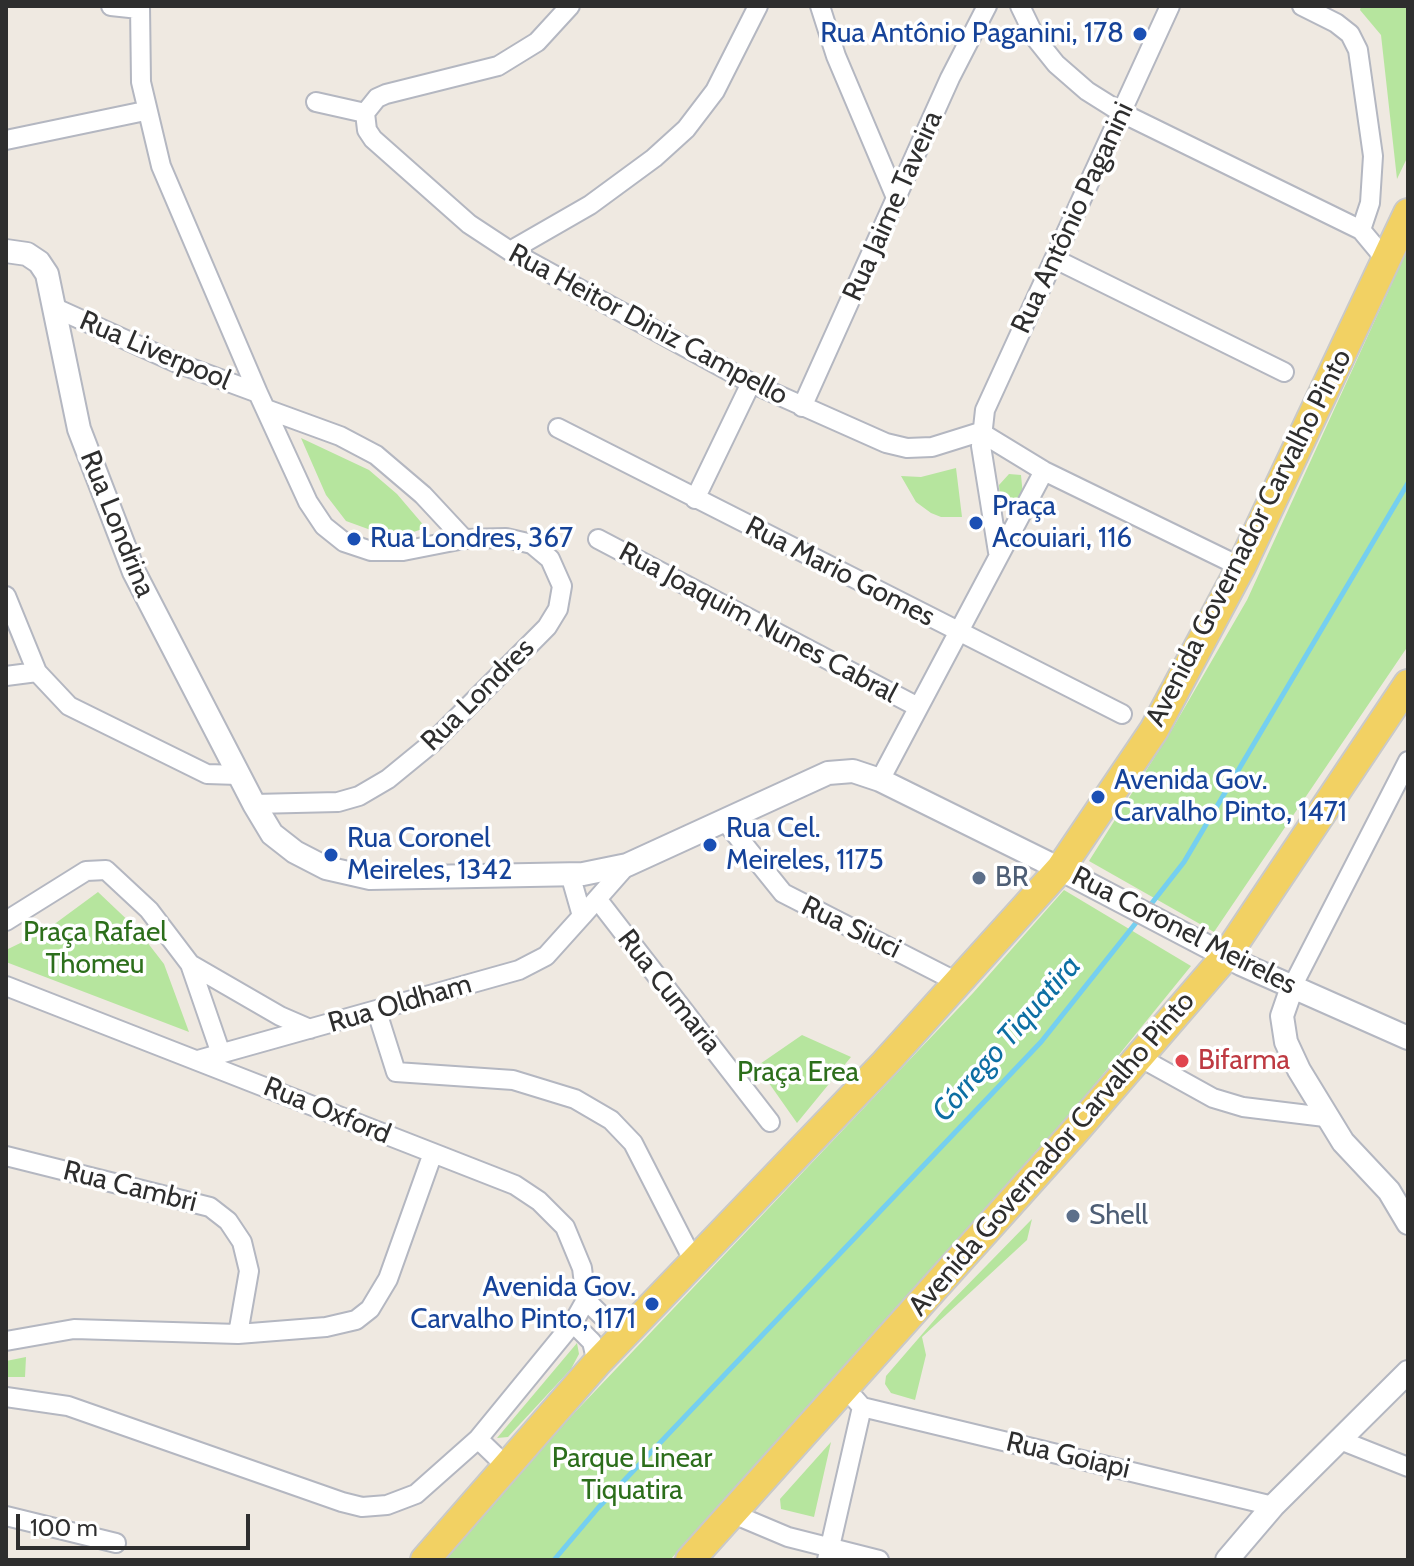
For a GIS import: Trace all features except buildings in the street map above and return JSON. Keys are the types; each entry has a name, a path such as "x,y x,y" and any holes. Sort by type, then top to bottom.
{"main road":[{"name":"Avenida Governador Carvalho Pinto","path":"425,1560 597,1363 959,983 1060,869 1154,730 1241,567 1408,213"},
{"name":"Avenida Governador Carvalho Pinto","path":"690,1560 731,1513 853,1398 1226,956 1408,684"}],"street":[{"path":"111,6 139,8"},
{"path":"316,102 365,113 377,98 386,94 498,66 537,42 570,6"},
{"path":"510,251 590,205 654,158 686,129 715,91 758,6"},
{"path":"820,6 836,56 897,200"},
{"name":"Rua Jaime Taveira","path":"802,407 950,78 987,6"},
{"path":"1020,6 1036,39 1056,64 1087,91 1122,113 1361,230 1386,260"},
{"name":"Rua Antônio Paganini","path":"980,432 985,410 1170,6"},
{"path":"1302,6 1336,23 1350,34 1358,50 1373,156 1370,203 1361,230"},
{"name":"Rua Londres","path":"139,8 145,111 161,166 181,219 262,401 308,502 324,526 344,542 371,551 403,551 464,539 506,538 532,544 550,559 562,586 558,609 547,627 432,743 378,785 359,796 338,802 254,804"},
{"path":"6,140 145,111"},
{"name":"Rua Heitor Diniz Campello","path":"365,113 364,122 373,139 469,224 510,251 751,383 886,443 907,448 932,447 980,432"},
{"name":"Rua Londrina","path":"6,251 27,254 39,262 47,274 79,429 101,494 173,652 254,804"},
{"path":"1055,259 1284,372"},
{"name":"Rua Liverpool","path":"53,307 262,401"},
{"path":"695,499 751,383"},
{"path":"262,401 376,455 423,495 464,539"},
{"name":"Rua Mario Gomes","path":"558,428 1122,714"},
{"path":"980,432 1044,471 1241,567"},
{"path":"980,432 998,552"},
{"path":"880,780 998,552 1044,471"},
{"name":"Rua Joaquim Nunes Cabral","path":"598,539 918,707"},
{"path":"6,596 37,672 69,706 207,774 238,775"},
{"path":"6,676 37,672"},
{"path":"1408,761 1292,987 1282,1016 1286,1042 1325,1117 1343,1142 1398,1195 1408,1223"},
{"name":"Rua Coronel Meireles","path":"254,804 272,834 295,852 326,868 370,878 570,874 627,865 828,773 853,771 880,780 1060,869 1226,956 1408,1038"},
{"name":"Rua Siuci","path":"725,821 769,879 791,899 959,983"},
{"name":"Rua Oldham","path":"198,1060 519,970 546,956 627,865"},
{"path":"6,921 86,871 106,870 149,910 190,964 221,1054"},
{"path":"570,874 582,916"},
{"name":"Rua Cumaria","path":"598,900 770,1122"},
{"path":"190,964 280,1016 310,1029"},
{"name":"Rua Oxford","path":"6,986 515,1185 539,1201 565,1227 582,1268 586,1300"},
{"path":"377,1012 396,1072 513,1080 575,1099 611,1120 633,1143 694,1262"},
{"path":"1139,1057 1213,1098 1243,1107 1325,1117"},
{"path":"6,1341 74,1329 238,1334 326,1327 356,1320 370,1309 388,1279 433,1153"},
{"name":"Rua Cambri","path":"6,1156 210,1207 228,1221 242,1242 249,1271 238,1334"},
{"path":"6,1397 68,1406 362,1507 387,1505 416,1494 478,1439 573,1323 586,1300 602,1316 616,1322 637,1321"},
{"path":"573,1323 592,1342 597,1363"},
{"path":"1227,1560 1273,1506 1408,1372"},
{"path":"829,1555 853,1398"},
{"name":"Rua Goiapi","path":"853,1398 1273,1506"},
{"path":"478,1439 505,1465"},
{"path":"1340,1440 1408,1467"},
{"path":"731,1513 829,1555 879,1560"},
{"path":"6,1516 116,1543"}],"green space":[{"path":"1361,6 1408,6 1408,156 1397,179 1381,35 1360,10"},
{"path":"1408,248 1408,646 1214,932 1089,861 1171,731 1247,600"},
{"path":"301,438 369,470 397,494 426,528 410,533 379,533 346,521 326,495"},
{"path":"956,468 962,517 941,517 931,513 916,502 901,476 921,477"},
{"path":"1009,474 1021,475 1023,496 1011,506 1000,497 999,485"},
{"name":"Parque Linear Tiquatira","path":"1064,890 1191,966 1083,1099 670,1560 444,1560 541,1448 973,993"},
{"name":"Praça Rafael Thomeu","path":"98,892 137,929 164,964 189,1032 6,962 6,950 45,931"},
{"name":"Praça Erea","path":"802,1035 851,1057 797,1123 757,1066"},
{"path":"1032,1219 1027,1240 922,1337 926,1355 915,1400 891,1393 885,1384 886,1376 943,1310"},
{"path":"577,1343 579,1354 571,1369 508,1437 497,1438"},
{"path":"26,1357 25,1377 6,1377 6,1361"},
{"path":"831,1442 814,1517 781,1509 780,1499"}],"waterway":[{"name":"Córrego Tiquatira","path":"1148,908 1184,862 1408,483"},
{"name":"Córrego Tiquatira","path":"554,1560 598,1508 1041,1042 1139,919"}],"place":[{"name":"Rua Antônio Paganini, 178","path":"1140,34"},
{"name":"Praça Acouiari, 116","path":"976,523"},
{"name":"Rua Londres, 367","path":"354,539"},
{"name":"Avenida Gov. Carvalho Pinto, 1471","path":"1098,797"},
{"name":"Rua Cel. Meireles, 1175","path":"710,845"},
{"name":"Rua Coronel Meireles, 1342","path":"331,855"},
{"name":"BR","path":"979,878"},
{"name":"Bifarma","path":"1182,1061"},
{"name":"Shell","path":"1073,1216"},
{"name":"Avenida Gov. Carvalho Pinto, 1171","path":"652,1304"}]}
